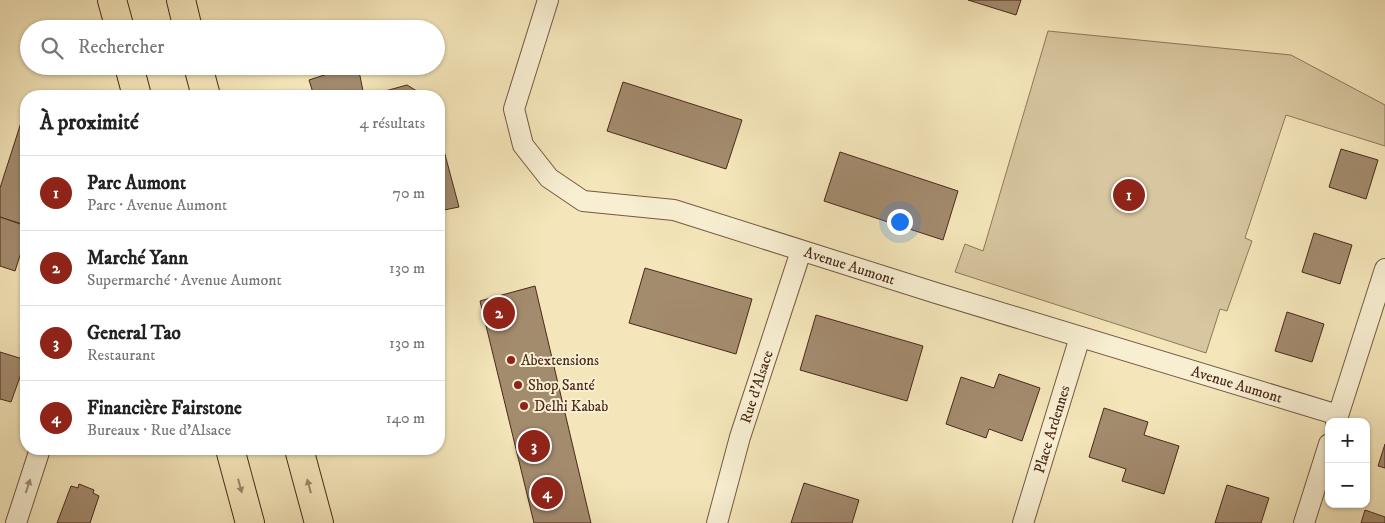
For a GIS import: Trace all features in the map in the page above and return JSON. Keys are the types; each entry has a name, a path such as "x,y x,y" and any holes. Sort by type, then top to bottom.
{"main road":[{"path":"112,0 118,20"},
{"path":"181,0 186,20"},
{"path":"132,75 136,90"},
{"path":"200,75 204,90"},
{"path":"232,455 250,523"},
{"path":"301,455 319,523"}],"street":[{"name":"Avenue Aumont","path":"548,0 514,109 523,145 549,178 583,201 674,210 1334,418"},
{"name":"Rue d'Alsace","path":"717,523 740,437 801,251"},
{"path":"1337,418 1380,300 1385,269"},
{"name":"Place Ardennes","path":"1022,523 1080,337"},
{"path":"16,523 38,455"},
{"path":"1304,523 1325,457"}],"shaded area":[{"path":"1048,31 1291,55 1385,105 1385,146 1286,115 1245,238 1252,241 1227,311 1220,309 1206,353 955,272 965,244 983,251"}],"building":[{"path":"968,0 1021,0 1016,15"},
{"path":"324,75 360,75 363,90 312,90 309,80"},
{"path":"623,82 742,120 726,169 607,131"},
{"path":"407,85 415,90 389,90"},
{"path":"20,126 20,223 0,217 0,188"},
{"path":"1341,149 1378,160 1366,199 1329,187"},
{"path":"840,152 958,191 943,240 824,201"},
{"path":"445,154 459,207 445,210"},
{"path":"0,217 20,224 20,256 15,271 0,266"},
{"path":"1314,233 1352,245 1340,284 1302,272"},
{"path":"645,268 752,299 736,354 629,323"},
{"path":"535,286 591,523 534,523 480,301"},
{"path":"1287,312 1324,324 1312,362 1275,351"},
{"path":"816,315 923,346 907,401 800,370"},
{"path":"0,352 20,358 20,377 11,402 0,399"},
{"path":"999,374 1040,388 1022,441 989,429 986,438 946,424 961,377 994,388"},
{"path":"1104,408 1148,422 1144,435 1179,446 1164,494 1122,481 1126,469 1089,457"},
{"path":"1385,444 1385,468 1378,466"},
{"path":"804,483 859,500 852,523 791,523"},
{"path":"79,484 94,490 93,493 99,496 90,523 57,523 71,486 78,488"},
{"path":"1227,485 1269,498 1261,523 1215,523"},
{"path":"1365,510 1385,517 1385,523 1361,523"}],"place":[{"name":"Parc Aumont","path":"1129,195"},
{"name":"Marché Yann","path":"499,313"},
{"name":"Abextensions","path":"511,360"},
{"name":"Shop Santé","path":"518,385"},
{"name":"Delhi Kabab","path":"524,406"},
{"name":"General Tao","path":"534,446"},
{"name":"Financière Fairstone","path":"547,493"}]}
